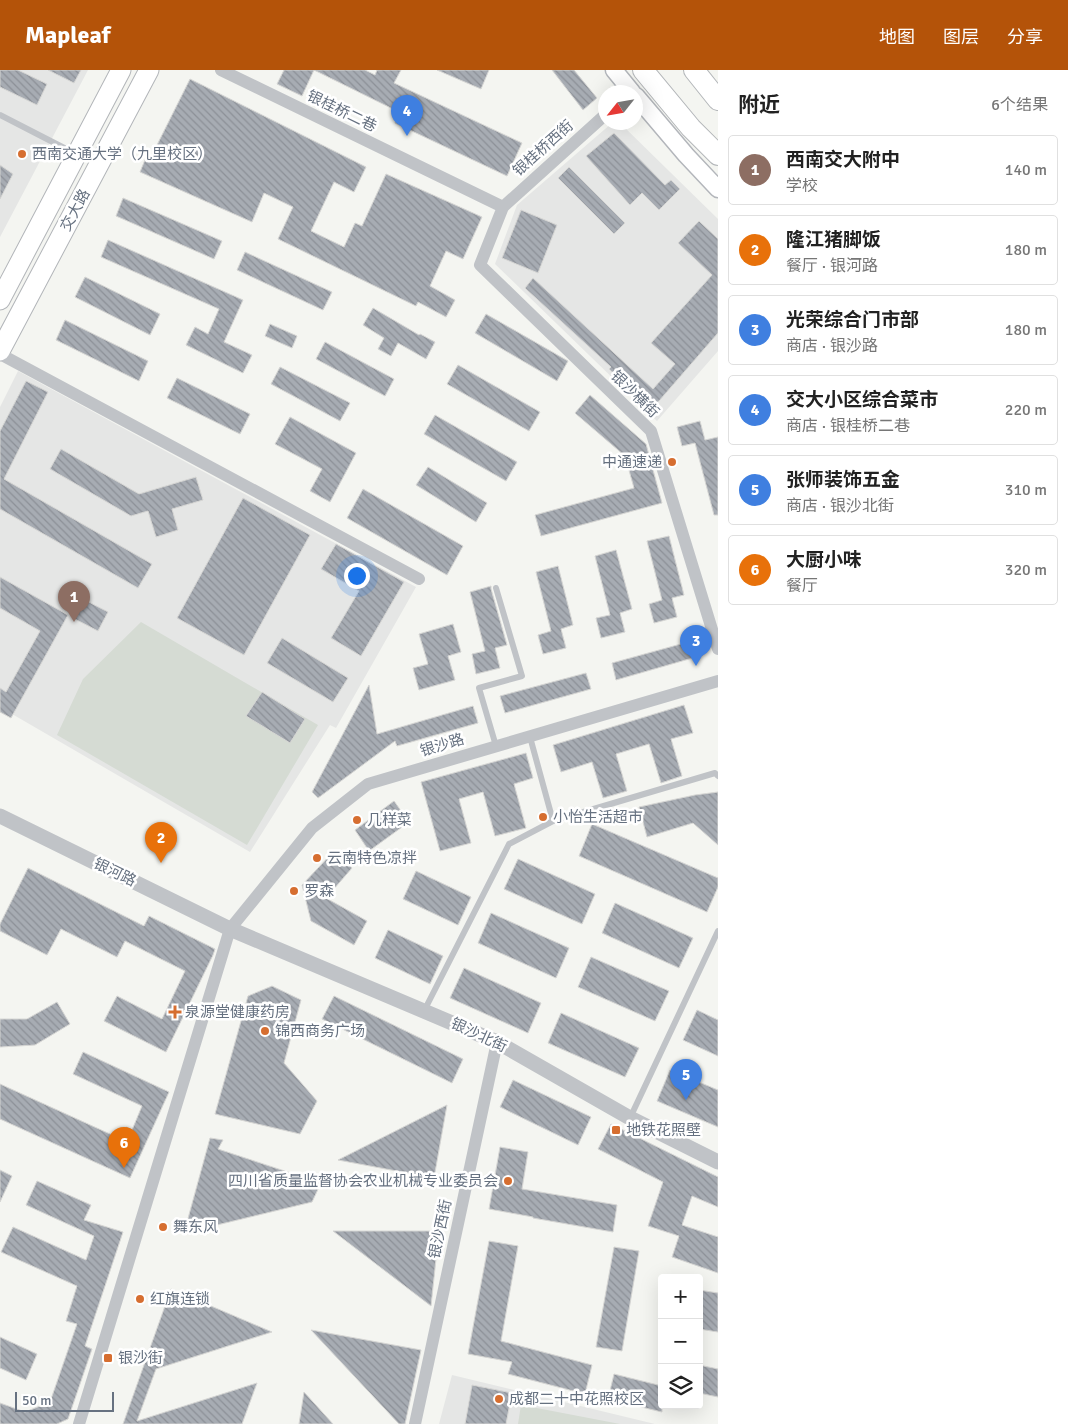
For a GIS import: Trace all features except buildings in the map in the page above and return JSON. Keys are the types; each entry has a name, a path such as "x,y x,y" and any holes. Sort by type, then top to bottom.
{"highway":[{"path":"643,70 691,128 718,155"},
{"path":"694,70 718,100"}],"main road":[{"name":"交大路","path":"0,300 121,70"},
{"name":"交大路","path":"0,352 150,70"},
{"path":"614,70 626,85"},
{"path":"643,106 718,189"}],"street":[{"name":"银桂桥二巷","path":"221,70 503,207"},
{"name":"银桂桥西街","path":"503,207 598,121"},
{"name":"银沙横街","path":"503,207 480,265 651,432 718,649"},
{"path":"0,352 419,579"},
{"name":"银沙路","path":"230,929 312,828 368,784 718,681"},
{"name":"银河路","path":"0,816 230,929"},
{"path":"79,1424 230,929"},
{"name":"银沙北街","path":"230,929 497,1042 630,1118 718,1162"},
{"name":"银沙西街","path":"415,1424 497,1042"}],"lane":[{"path":"0,115 77,154"},
{"path":"496,588 522,676 479,688 496,746"},
{"path":"530,737 553,821"},
{"path":"424,1011 509,844 553,821 715,773 718,776"},
{"path":"630,1118 718,931"}],"shaded area":[{"name":"西南交通大学（九里校区）","path":"0,70 88,70 0,237"},
{"path":"604,130 627,130 718,219 718,351 657,421 495,264 517,205"},
{"path":"18,371 416,587 336,728 330,725 250,852 0,707 0,407"},
{"path":"141,622 318,725 247,845 57,735 83,679"},
{"name":"成都二十中花照校区","path":"452,1375 655,1424 439,1424"},
{"path":"521,1405 620,1424 518,1424"}],"place":[{"name":"交大小区综合菜市","path":"407,136"},
{"name":"西南交通大学（九里校区）","path":"22,154"},
{"name":"中通速递","path":"672,462"},
{"name":"西南交大附中","path":"74,622"},
{"name":"光荣综合门市部","path":"696,666"},
{"name":"小怡生活超市","path":"543,817"},
{"name":"几样菜","path":"357,820"},
{"name":"云南特色凉拌","path":"317,858"},
{"name":"隆江猪脚饭","path":"161,863"},
{"name":"罗森","path":"294,891"},
{"name":"泉源堂健康药房","path":"175,1012"},
{"name":"锦西商务广场","path":"265,1031"},
{"name":"张师装饰五金","path":"686,1100"},
{"name":"地铁花照壁","path":"616,1130"},
{"name":"大厨小味","path":"124,1168"},
{"name":"四川省质量监督协会农业机械专业委员会","path":"508,1181"},
{"name":"舞东风","path":"163,1227"},
{"name":"红旗连锁","path":"140,1299"},
{"name":"银沙街","path":"108,1358"},
{"name":"成都二十中花照校区","path":"499,1399"}]}
